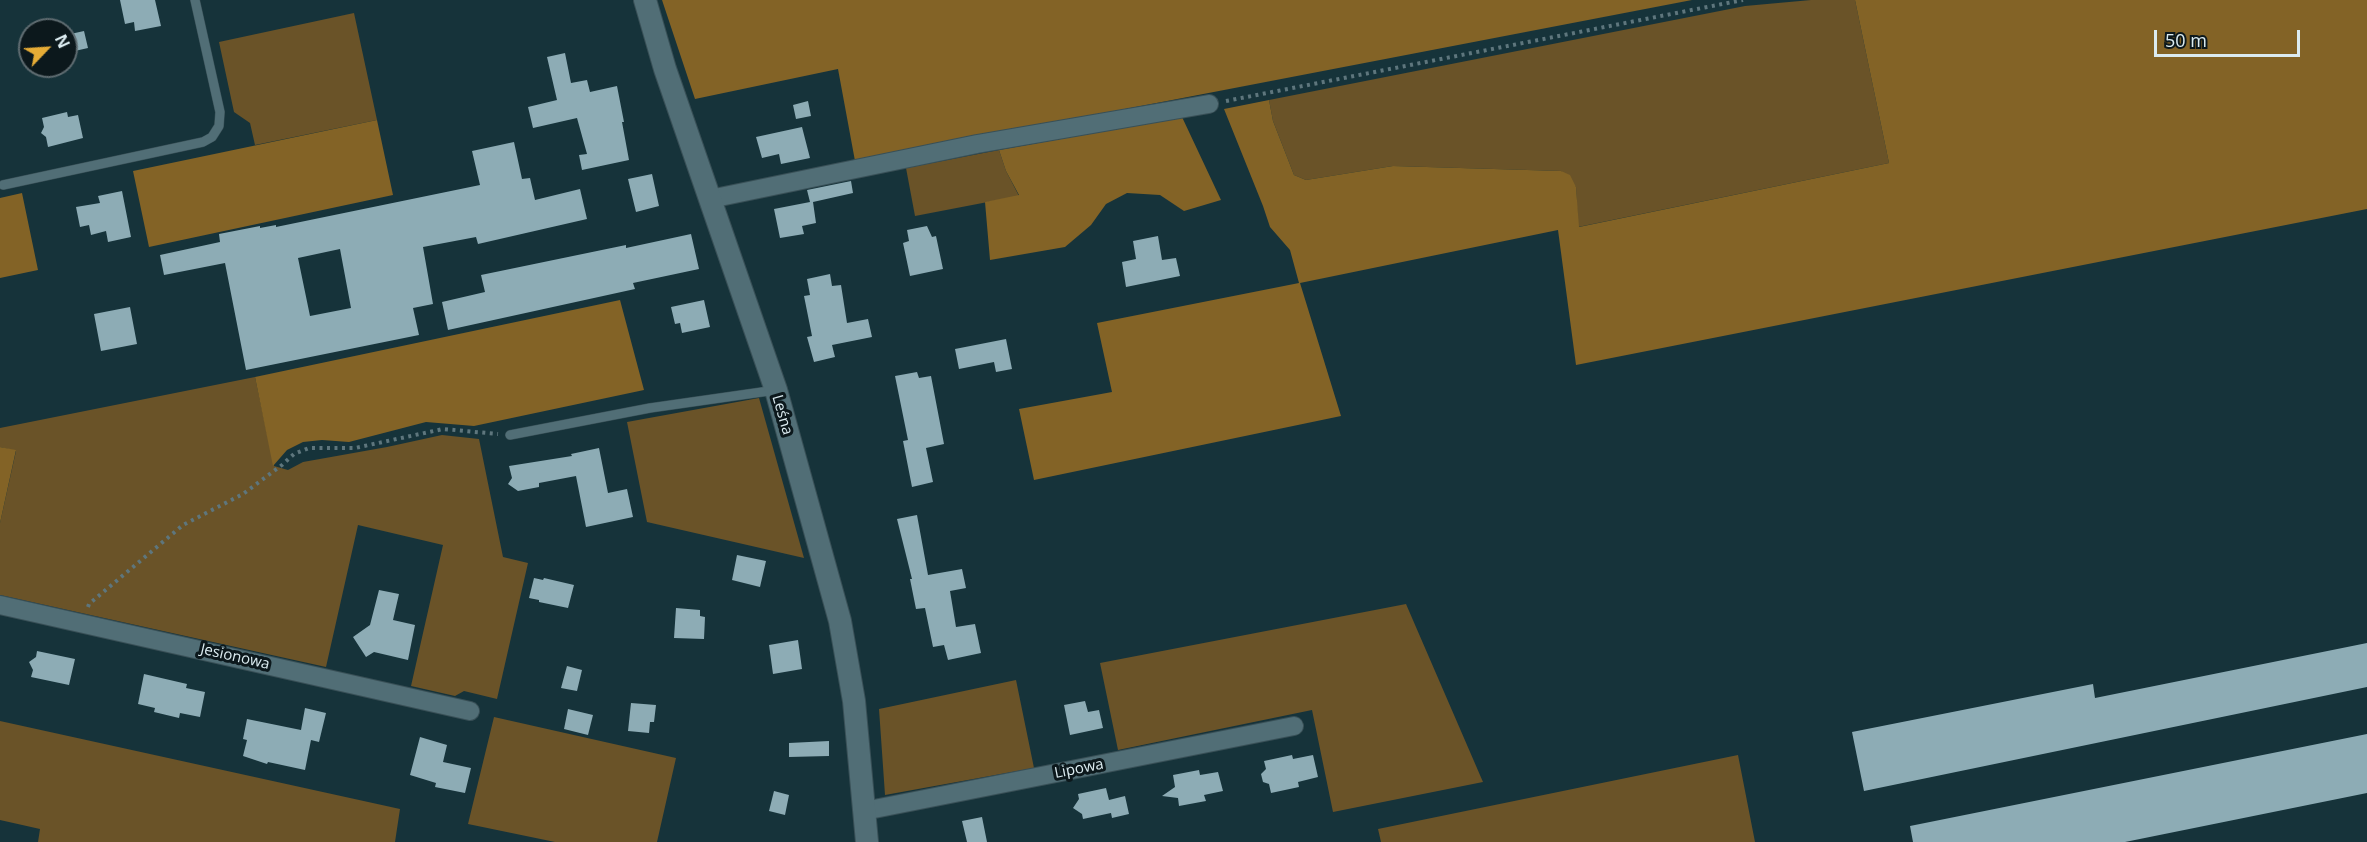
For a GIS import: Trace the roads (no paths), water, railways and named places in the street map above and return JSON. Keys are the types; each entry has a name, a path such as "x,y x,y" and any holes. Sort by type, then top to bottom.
{"street":[{"name":"Leśna","path":"645,0 665,69 776,390 840,621 854,701 867,842"},
{"path":"710,199 977,144 1209,104"},
{"name":"Jesionowa","path":"0,605 470,711"},
{"name":"Lipowa","path":"864,811 1294,726"}],"lane":[{"path":"3,185 203,142 212,137 219,126 220,112 195,0"},
{"path":"510,435 650,408 776,390"}]}
